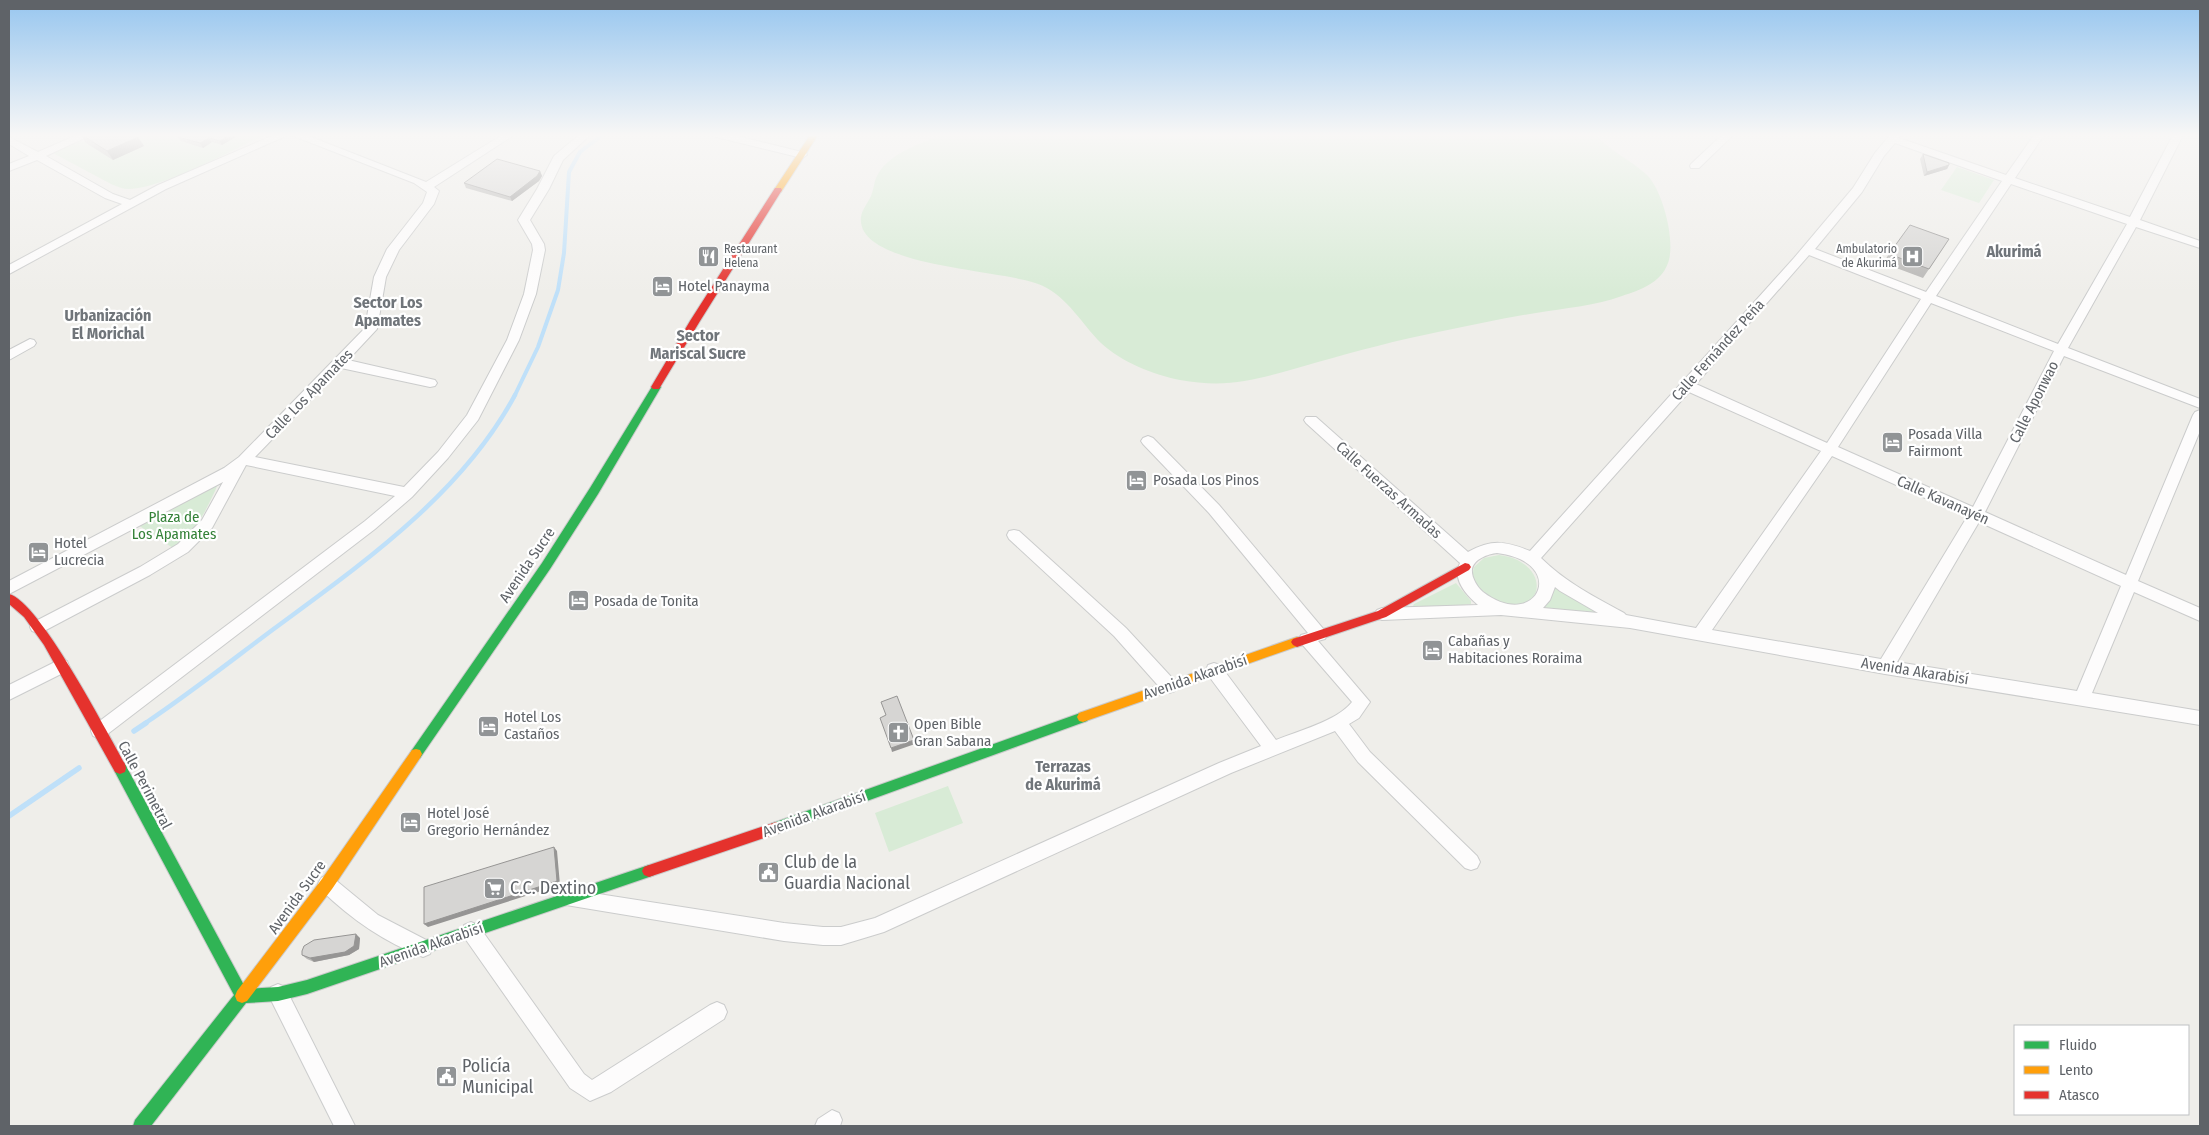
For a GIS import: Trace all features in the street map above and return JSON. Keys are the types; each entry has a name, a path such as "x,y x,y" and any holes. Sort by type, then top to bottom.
{"main road":[{"name":"Avenida Sucre","path":"141,1126 327,884 569,530 695,321 781,188"},
{"name":"Avenida Akarabisí","path":"242,996 278,994 307,987 762,833 1214,670 1382,614 1466,564"},
{"name":"Calle Perimetral","path":"9,598 28,614 61,666 99,731 242,996"}],"street":[{"path":"95,188 109,196 132,204"},
{"path":"9,270 162,188"},
{"name":"Calle Los Apamates","path":"38,628 145,571 183,548 207,524 241,463 371,329 380,277 393,249 432,196 432,191 429,188"},
{"path":"99,731 360,534 407,493 443,455 473,418 514,340 530,294 539,250 538,244 524,220 544,188"},
{"name":"Calle Fernández Peña","path":"1536,563 1686,386 1859,188"},
{"path":"1700,635 1830,449 2002,188"},
{"path":"2034,188 2200,244"},
{"name":"Calle Aponwao","path":"1885,667 1976,515 2061,350 2151,188"},
{"path":"1806,250 2200,404"},
{"path":"9,356 30,343"},
{"path":"340,363 430,383"},
{"name":"Calle Kavanayén","path":"1686,386 2200,615"},
{"path":"2082,698 2200,415"},
{"name":"Calle Fuerzas Armadas","path":"1311,420 1466,564"},
{"path":"569,898 784,932 841,936 877,926 1272,748 1338,722 1353,713 1362,702 1214,509 1148,441"},
{"path":"241,463 407,493"},
{"name":"Calle Los Apamates","path":"9,588 241,463"},
{"path":"1014,536 1120,632 1169,686"},
{"path":"1498,548 1517,551 1536,563 1548,583 1544,597 1532,607 1509,610 1484,602 1476,596 1466,582 1466,564 1480,551 1498,548"},
{"name":"Avenida Akarabisí","path":"1536,563 1566,588 1630,622"},
{"name":"Avenida Akarabisí","path":"1382,614 1509,610 1630,622 1885,667 2200,718"},
{"path":"9,693 61,666"},
{"path":"1214,670 1272,748"},
{"path":"1338,722 1364,757 1471,862"},
{"path":"327,884 354,910 371,922 423,948"},
{"path":"471,931 577,1081 590,1091 604,1085 717,1012"},
{"path":"278,994 345,1126"}],"green space":[{"path":"873,188 1655,188 1663,204 1669,230 1670,254 1665,270 1655,281 1636,291 1601,302 1511,317 1423,335 1250,380 1200,383 1160,375 1118,356 1101,343 1060,298 1043,286 1001,275 938,265 908,257 883,247 866,234 861,217"},
{"path":"1942,188 1989,188 1979,203 1941,190"},
{"name":"Plaza de Los Apamates","path":"215,484 217,486 215,491 198,522 188,535 173,548 138,525"},
{"path":"1499,555 1515,559 1527,566 1534,576 1537,585 1535,594 1529,601 1518,605 1504,604 1483,594 1475,586 1473,578 1474,567 1484,558"},
{"path":"1456,583 1471,601 1471,604 1416,610 1412,608 1414,604"},
{"path":"1553,585 1603,613 1541,608 1551,597"},
{"path":"948,786 963,823 889,852 875,813"}],"building":[{"path":"480,188 522,188 510,197"},
{"name":"Ambulatorio de Akurimá","path":"1910,225 1949,239 1929,269 1889,254"},
{"name":"Open Bible Gran Sabana","path":"897,696 914,740 891,748 880,718 886,715 881,702"},
{"name":"C.C. Dextino","path":"554,847 557,881 424,924 424,887"},
{"path":"356,934 354,946 345,952 310,958 302,955 304,946 314,940"}],"waterway":[{"path":"515,395 538,347 558,290 564,253 568,188"},
{"path":"144,724 194,689 342,578 408,524 468,464 493,431 515,395"},
{"path":"134,731 146,723"},
{"path":"9,816 79,768"}],"traffic: fast":[{"path":"416,754 546,566 594,491 656,387"},
{"path":"776,828 1083,717"},
{"path":"120,768 242,996 141,1126"},
{"path":"242,996 278,994 307,987 649,871"}],"traffic: slow":[{"path":"1083,717 1297,642"},
{"path":"242,996 327,884 416,754"}],"traffic: jam":[{"path":"656,387 695,321 778,190"},
{"path":"1297,642 1382,614 1465,567"},
{"path":"9,598 28,614 48,642 120,768"},
{"path":"649,871 776,828"}],"place":[{"name":"Restaurant Helena","path":"708,256"},
{"name":"Ambulatorio de Akurimá","path":"1913,256"},
{"name":"Hotel Panayma","path":"662,286"},
{"name":"Posada Villa Fairmont","path":"1892,443"},
{"name":"Posada Los Pinos","path":"1137,480"},
{"name":"Hotel Lucrecia","path":"38,552"},
{"name":"Posada de Tonita","path":"578,601"},
{"name":"Cabañas y Habitaciones Roraima","path":"1432,650"},
{"name":"Hotel Los Castaños","path":"488,726"},
{"name":"Open Bible Gran Sabana","path":"898,733"},
{"name":"Hotel José Gregorio Hernández","path":"411,822"},
{"name":"Club de la Guardia Nacional","path":"768,872"},
{"name":"C.C. Dextino","path":"494,888"},
{"name":"Policía Municipal","path":"446,1076"}],"district":[{"name":"Akurimá","path":"2014,251"},
{"name":"Sector Los Apamates","path":"388,311"},
{"name":"Urbanización El Morichal","path":"108,324"},
{"name":"Sector Mariscal Sucre","path":"698,344"},
{"name":"Terrazas de Akurimá","path":"1063,775"}]}
